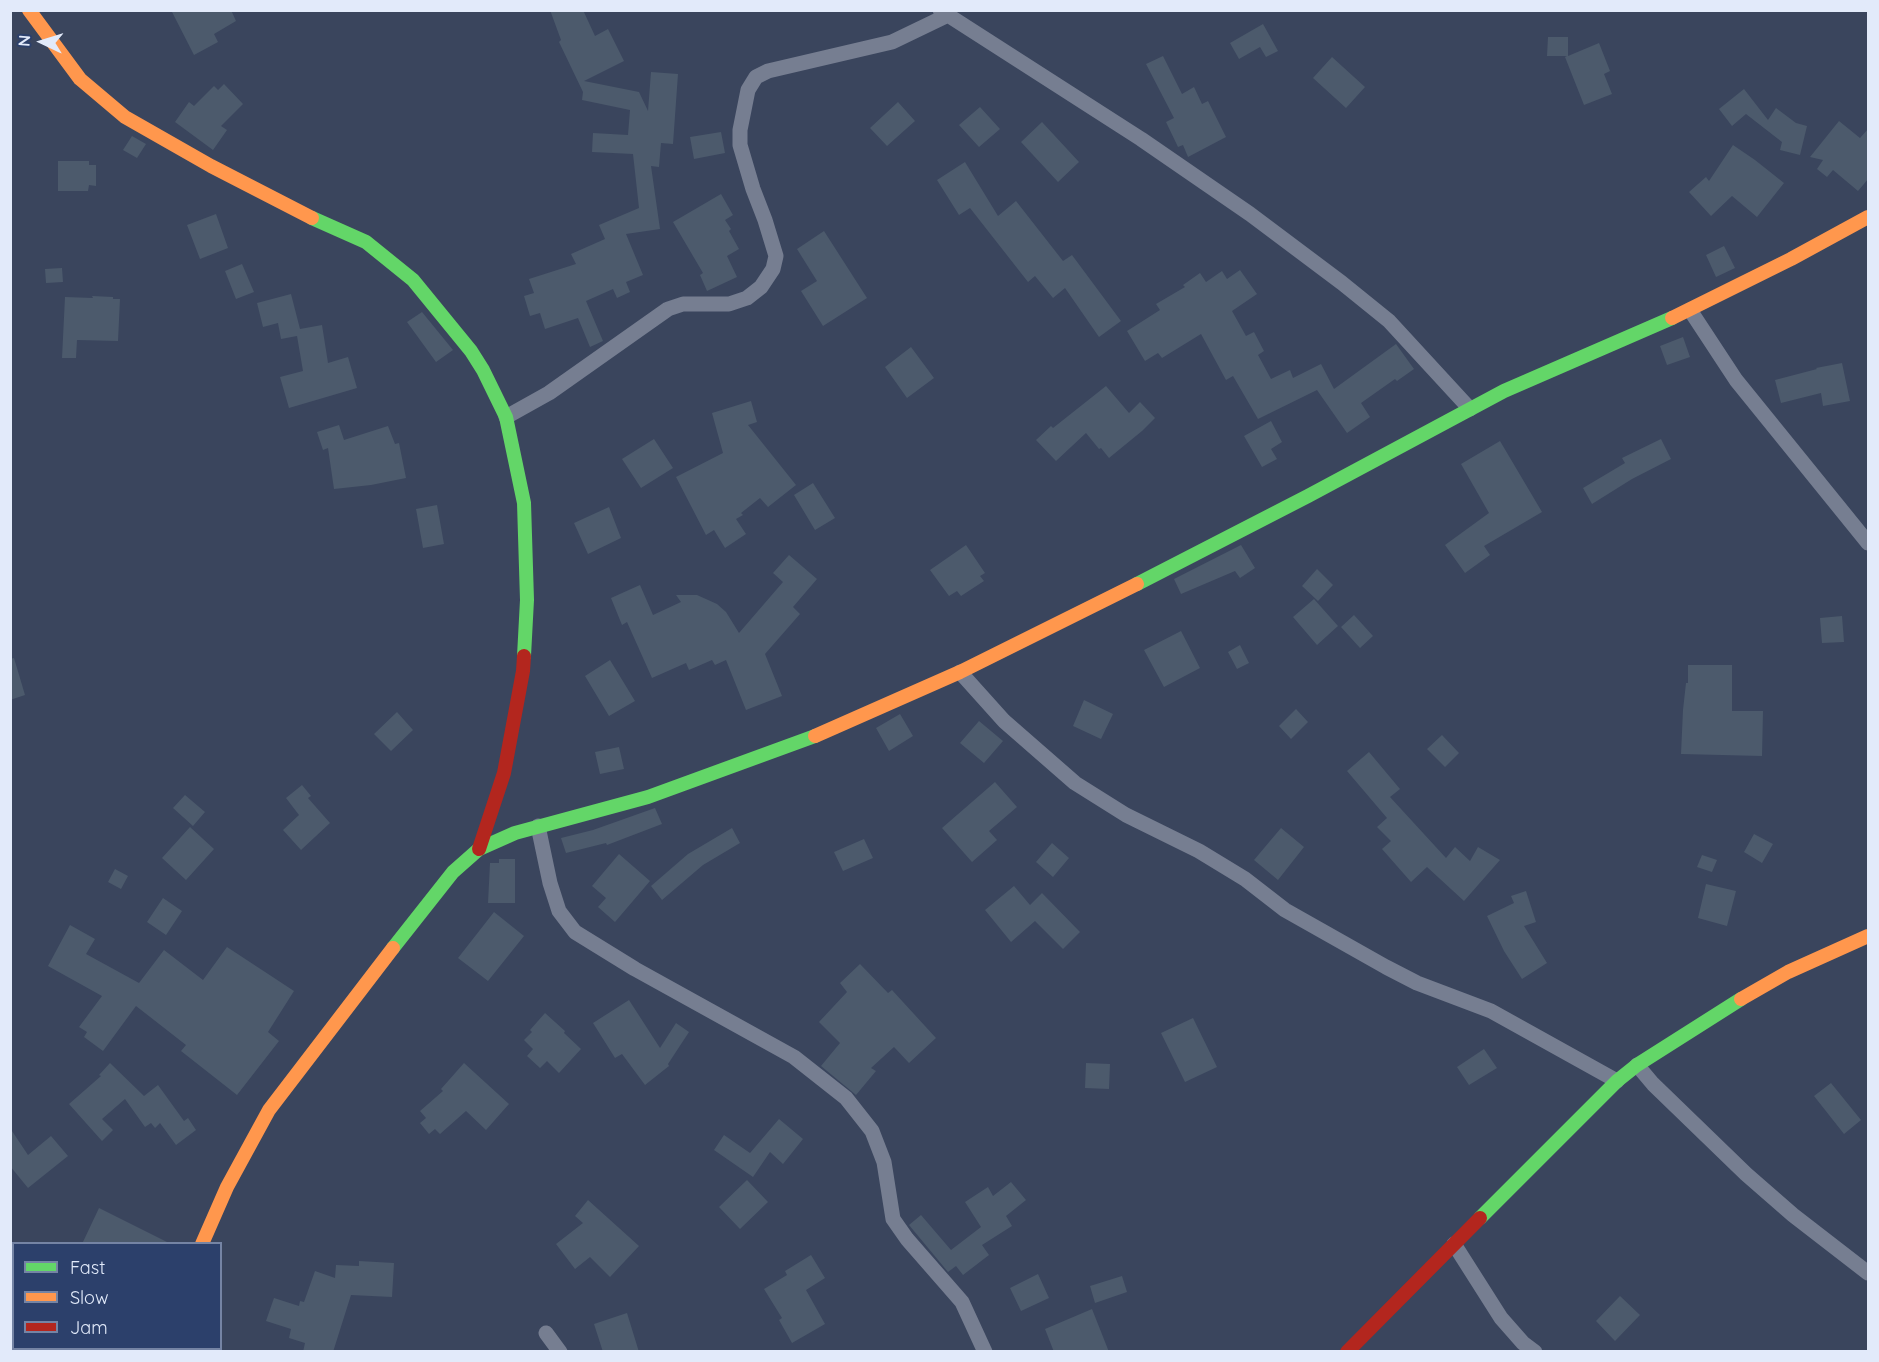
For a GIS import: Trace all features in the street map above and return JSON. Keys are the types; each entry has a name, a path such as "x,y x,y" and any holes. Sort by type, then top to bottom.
{"street":[{"path":"29,10 80,79 125,117 211,166 317,220 366,242 413,280 471,351 483,370 506,417 524,503 527,600 523,671 504,773 479,849"},
{"path":"506,417 549,393 668,309 683,304 729,304 747,298 760,287 773,268 776,256 740,145 740,130 747,90 756,77 778,68 892,42 943,13 1140,139 1250,214 1342,283 1389,321 1470,409"},
{"path":"203,1242 227,1187 269,1110 358,991 453,872 479,849 515,833 658,793 817,735 960,672 1091,608 1308,496 1504,391 1690,310 1869,217"},
{"path":"1690,310 1736,380 1869,543"},
{"path":"960,672 1004,721 1075,783 1126,815 1199,851 1245,879 1285,910 1366,956 1417,983 1491,1011 1617,1081"},
{"path":"538,826 550,883 559,911 575,932 635,969 794,1057 846,1098 872,1131 884,1162 893,1219 907,1239 962,1302 985,1352"},
{"path":"1347,1352 1617,1081 1637,1065 1715,1014 1788,972 1869,936"},
{"path":"1637,1065 1653,1084 1746,1174 1794,1215 1869,1273"},
{"path":"1454,1244 1501,1318 1522,1343 1535,1352"},
{"path":"546,1333 560,1352"}],"building":[{"path":"171,10 231,10 236,21 214,34 218,42 194,55"},
{"path":"550,10 583,10 595,36 608,29 624,61 584,81 639,92 648,111 651,72 678,74 673,144 661,143 659,167 651,166 660,229 626,234 643,275 626,282 630,292 617,298 613,289 586,301 603,341 590,347 578,318 545,329 540,313 530,316 524,296 534,293 529,279 576,264 571,254 605,239 599,225 639,208 633,154 592,152 593,133 628,135 630,110 582,100 583,92 559,42 561,40"},
{"path":"1263,24 1278,51 1266,57 1260,47 1239,59 1230,43"},
{"path":"1548,37 1568,37 1568,56 1599,43 1610,71 1604,74 1612,94 1584,105 1565,57 1567,56 1547,56"},
{"path":"1163,56 1182,94 1194,87 1202,104 1208,101 1226,137 1188,157 1183,145 1178,147 1166,122 1174,118 1146,64"},
{"path":"1332,57 1365,87 1346,108 1313,78"},
{"path":"224,84 243,104 221,126 227,130 213,150 175,122 189,102 194,106 214,86 218,90"},
{"path":"1744,89 1768,120 1776,108 1796,123 1807,126 1800,155 1780,150 1782,142 1746,114 1732,126 1719,109"},
{"path":"898,102 915,121 887,146 870,128"},
{"path":"980,107 1000,129 979,147 959,125"},
{"path":"1839,121 1860,138 1869,128 1869,178 1858,191 1833,170 1827,177 1817,169 1823,160 1810,157"},
{"path":"1042,122 1079,162 1058,182 1021,142"},
{"path":"721,132 725,153 694,159 690,137"},
{"path":"132,136 146,144 137,158 123,150"},
{"path":"1733,145 1784,183 1757,217 1732,196 1711,216 1689,192 1706,177 1709,181"},
{"path":"58,161 89,161 89,165 96,165 96,186 89,185 88,191 58,191"},
{"path":"965,162 998,216 1016,201 1063,261 1072,255 1121,321 1099,337 1065,288 1053,298 1035,276 1028,282 970,208 959,215 937,180"},
{"path":"721,194 733,215 725,220 739,249 727,256 737,277 707,291 700,275 703,273 673,222"},
{"path":"216,214 228,248 200,259 187,225"},
{"path":"824,231 867,298 823,326 801,291 817,281 797,249"},
{"path":"1724,246 1735,268 1716,277 1706,255"},
{"path":"242,264 254,292 236,299 225,271"},
{"path":"62,268 63,282 46,283 45,269"},
{"path":"1240,270 1257,294 1232,311 1246,336 1254,332 1264,351 1258,355 1271,379 1290,370 1293,378 1321,364 1334,389 1396,344 1414,369 1397,381 1395,379 1361,403 1370,417 1347,433 1317,390 1258,419 1233,376 1226,380 1201,334 1162,358 1158,353 1145,361 1127,331 1160,310 1156,304 1185,287 1183,285 1200,273 1206,282 1222,271 1227,279"},
{"path":"291,294 300,329 322,325 328,363 348,357 357,388 289,408 280,377 303,371 297,336 281,339 278,323 263,327 257,303"},
{"path":"92,296 120,299 118,341 77,340 76,358 62,358 65,297 93,298"},
{"path":"422,312 453,350 436,362 407,322"},
{"path":"1683,337 1690,357 1667,365 1660,346"},
{"path":"911,347 934,378 907,398 885,367"},
{"path":"1842,363 1850,401 1823,406 1821,393 1781,403 1775,380"},
{"path":"1106,386 1129,413 1140,402 1155,418 1109,458 1086,433 1056,461 1036,440 1051,426 1053,428"},
{"path":"751,401 757,422 748,425 796,485 768,507 760,498 741,513 743,515 736,519 746,534 725,548 714,530 706,535 676,477 723,453 712,413"},
{"path":"1271,421 1282,442 1271,449 1277,459 1262,467 1244,436"},
{"path":"339,425 344,440 388,426 395,444 399,443 406,478 334,489 328,448 323,450 317,432"},
{"path":"654,439 673,468 641,488 622,459"},
{"path":"1661,439 1671,459 1632,479 1592,504 1583,488 1625,463 1622,458"},
{"path":"1500,441 1542,512 1484,546 1490,555 1465,573 1445,545 1489,513 1461,464"},
{"path":"813,483 835,518 815,530 794,495"},
{"path":"437,505 444,544 423,548 416,509"},
{"path":"609,507 621,538 588,554 574,523"},
{"path":"966,545 985,573 980,576 984,581 961,596 957,591 949,596 930,570"},
{"path":"1241,545 1255,568 1240,578 1235,571 1181,594 1174,579"},
{"path":"789,555 817,579 793,607 800,614 765,654 782,696 746,710 726,660 715,665 712,660 689,670 686,663 652,678 627,622 622,625 611,598 640,585 653,615 681,602 676,595 697,595 717,604 726,612 739,633 783,582 773,573"},
{"path":"1317,569 1333,585 1318,601 1302,586"},
{"path":"1314,599 1338,626 1317,645 1293,617"},
{"path":"1354,615 1373,636 1360,648 1341,627"},
{"path":"1842,616 1844,642 1822,643 1820,618"},
{"path":"1181,631 1200,668 1164,687 1144,650"},
{"path":"1240,645 1249,663 1237,669 1228,652"},
{"path":"14,658 25,695 10,700 10,659"},
{"path":"610,660 635,701 609,716 585,676"},
{"path":"1688,665 1732,665 1732,711 1763,711 1762,756 1681,754"},
{"path":"1084,700 1113,714 1101,739 1073,726"},
{"path":"1296,709 1308,722 1291,739 1279,726"},
{"path":"397,712 413,730 391,751 374,734"},
{"path":"900,714 913,736 889,751 876,728"},
{"path":"979,721 1003,741 984,763 960,743"},
{"path":"1442,735 1459,753 1445,767 1427,749"},
{"path":"619,747 624,769 600,774 595,752"},
{"path":"1369,752 1400,789 1390,797 1446,858 1455,847 1470,861 1478,847 1500,860 1464,901 1427,867 1411,882 1382,849 1391,841 1377,827 1387,818 1347,771"},
{"path":"995,782 1017,807 989,831 997,840 972,862 942,828"},
{"path":"302,785 311,796 308,798 330,823 301,850 283,830 299,815 286,798"},
{"path":"185,795 205,812 193,826 173,808"},
{"path":"655,808 662,824 607,845 606,843 566,853 561,838 593,830"},
{"path":"190,827 214,849 186,880 162,858"},
{"path":"732,828 740,843 703,865 662,900 651,886 688,854"},
{"path":"1281,828 1304,847 1278,880 1254,860"},
{"path":"1754,834 1773,844 1762,863 1744,852"},
{"path":"864,839 873,858 843,871 834,852"},
{"path":"1052,843 1069,858 1053,877 1036,862"},
{"path":"619,854 650,881 615,922 598,907 606,898 592,886"},
{"path":"1702,855 1717,860 1712,872 1697,867"},
{"path":"499,859 515,859 515,903 488,903 490,863 499,863"},
{"path":"115,869 128,876 121,889 108,882"},
{"path":"1706,884 1736,891 1727,926 1698,918"},
{"path":"1014,886 1030,905 1042,893 1080,932 1063,949 1035,921 1011,942 985,910"},
{"path":"1526,891 1536,922 1524,926 1547,963 1522,979 1504,951 1487,916 1514,903 1511,896"},
{"path":"163,898 182,911 166,935 147,922"},
{"path":"494,912 524,936 488,981 458,958"},
{"path":"70,925 95,939 86,954 139,983 164,950 203,980 227,947 294,991 268,1032 279,1041 237,1095 181,1051 186,1045 136,1006 103,1051 84,1037 87,1032 79,1027 102,996 48,966"},
{"path":"860,964 888,993 892,990 936,1038 909,1063 894,1047 871,1068 876,1071 856,1095 821,1066 840,1043 819,1022 847,992 840,983"},
{"path":"629,1000 660,1048 676,1023 689,1032 668,1064 669,1066 645,1085 622,1054 615,1058 593,1023"},
{"path":"545,1013 581,1049 559,1073 547,1061 540,1068 527,1056 533,1049 524,1040"},
{"path":"1193,1018 1217,1067 1185,1082 1161,1033"},
{"path":"1484,1049 1497,1068 1469,1085 1457,1067"},
{"path":"110,1063 144,1096 158,1085 184,1121 188,1118 196,1130 176,1145 160,1123 155,1128 151,1123 145,1127 125,1099 102,1119 113,1130 102,1141 69,1104 101,1076 99,1075"},
{"path":"464,1063 509,1104 486,1130 466,1111 440,1134 435,1129 429,1134 420,1123 426,1118 420,1111 443,1091 441,1089"},
{"path":"1086,1063 1110,1064 1109,1089 1085,1088"},
{"path":"1831,1083 1861,1120 1844,1134 1814,1096"},
{"path":"779,1119 803,1139 783,1164 770,1152 753,1177 714,1150 724,1135 750,1153"},
{"path":"10,1128 28,1155 51,1136 68,1156 28,1188 10,1166"},
{"path":"747,1180 768,1202 740,1229 719,1207"},
{"path":"1011,1182 1026,1200 1006,1216 1012,1226 982,1245 989,1255 963,1275 956,1266 948,1272 909,1225 921,1215 951,1250 981,1227 965,1202 988,1187 993,1196"},
{"path":"588,1200 639,1246 610,1277 590,1257 575,1269 556,1244 583,1223 575,1216"},
{"path":"99,1208 167,1242 83,1242"},
{"path":"811,1255 825,1278 806,1290 825,1324 792,1343 779,1320 782,1318 764,1289 787,1275 785,1271"},
{"path":"359,1261 394,1263 392,1297 351,1295 333,1352 303,1352 305,1343 289,1338 291,1329 266,1321 274,1298 299,1306 300,1301 304,1302 315,1271 335,1278 336,1265 359,1266"},
{"path":"1038,1274 1049,1298 1021,1311 1010,1288"},
{"path":"1122,1276 1127,1292 1095,1303 1090,1286"},
{"path":"1620,1296 1640,1315 1615,1341 1596,1321"},
{"path":"1092,1309 1109,1352 1054,1352 1045,1329"},
{"path":"627,1313 639,1352 603,1352 594,1324"}],"traffic: fast":[{"path":"312,218 366,242 413,280 471,351 506,417 524,503 527,600 524,656"},
{"path":"1137,584 1504,391 1672,318"},
{"path":"393,948 453,872 479,849 515,833 648,797 815,736"},
{"path":"1480,1218 1617,1081 1637,1065 1741,999"}],"traffic: slow":[{"path":"29,10 80,79 125,117 211,166 312,218"},
{"path":"1672,318 1791,259 1868,217"},
{"path":"815,736 960,672 1137,584"},
{"path":"1741,999 1788,972 1868,936"},
{"path":"203,1242 227,1187 269,1110 393,948"}],"traffic: jam":[{"path":"479,849 504,773 524,656"},
{"path":"1347,1352 1480,1218"}]}
